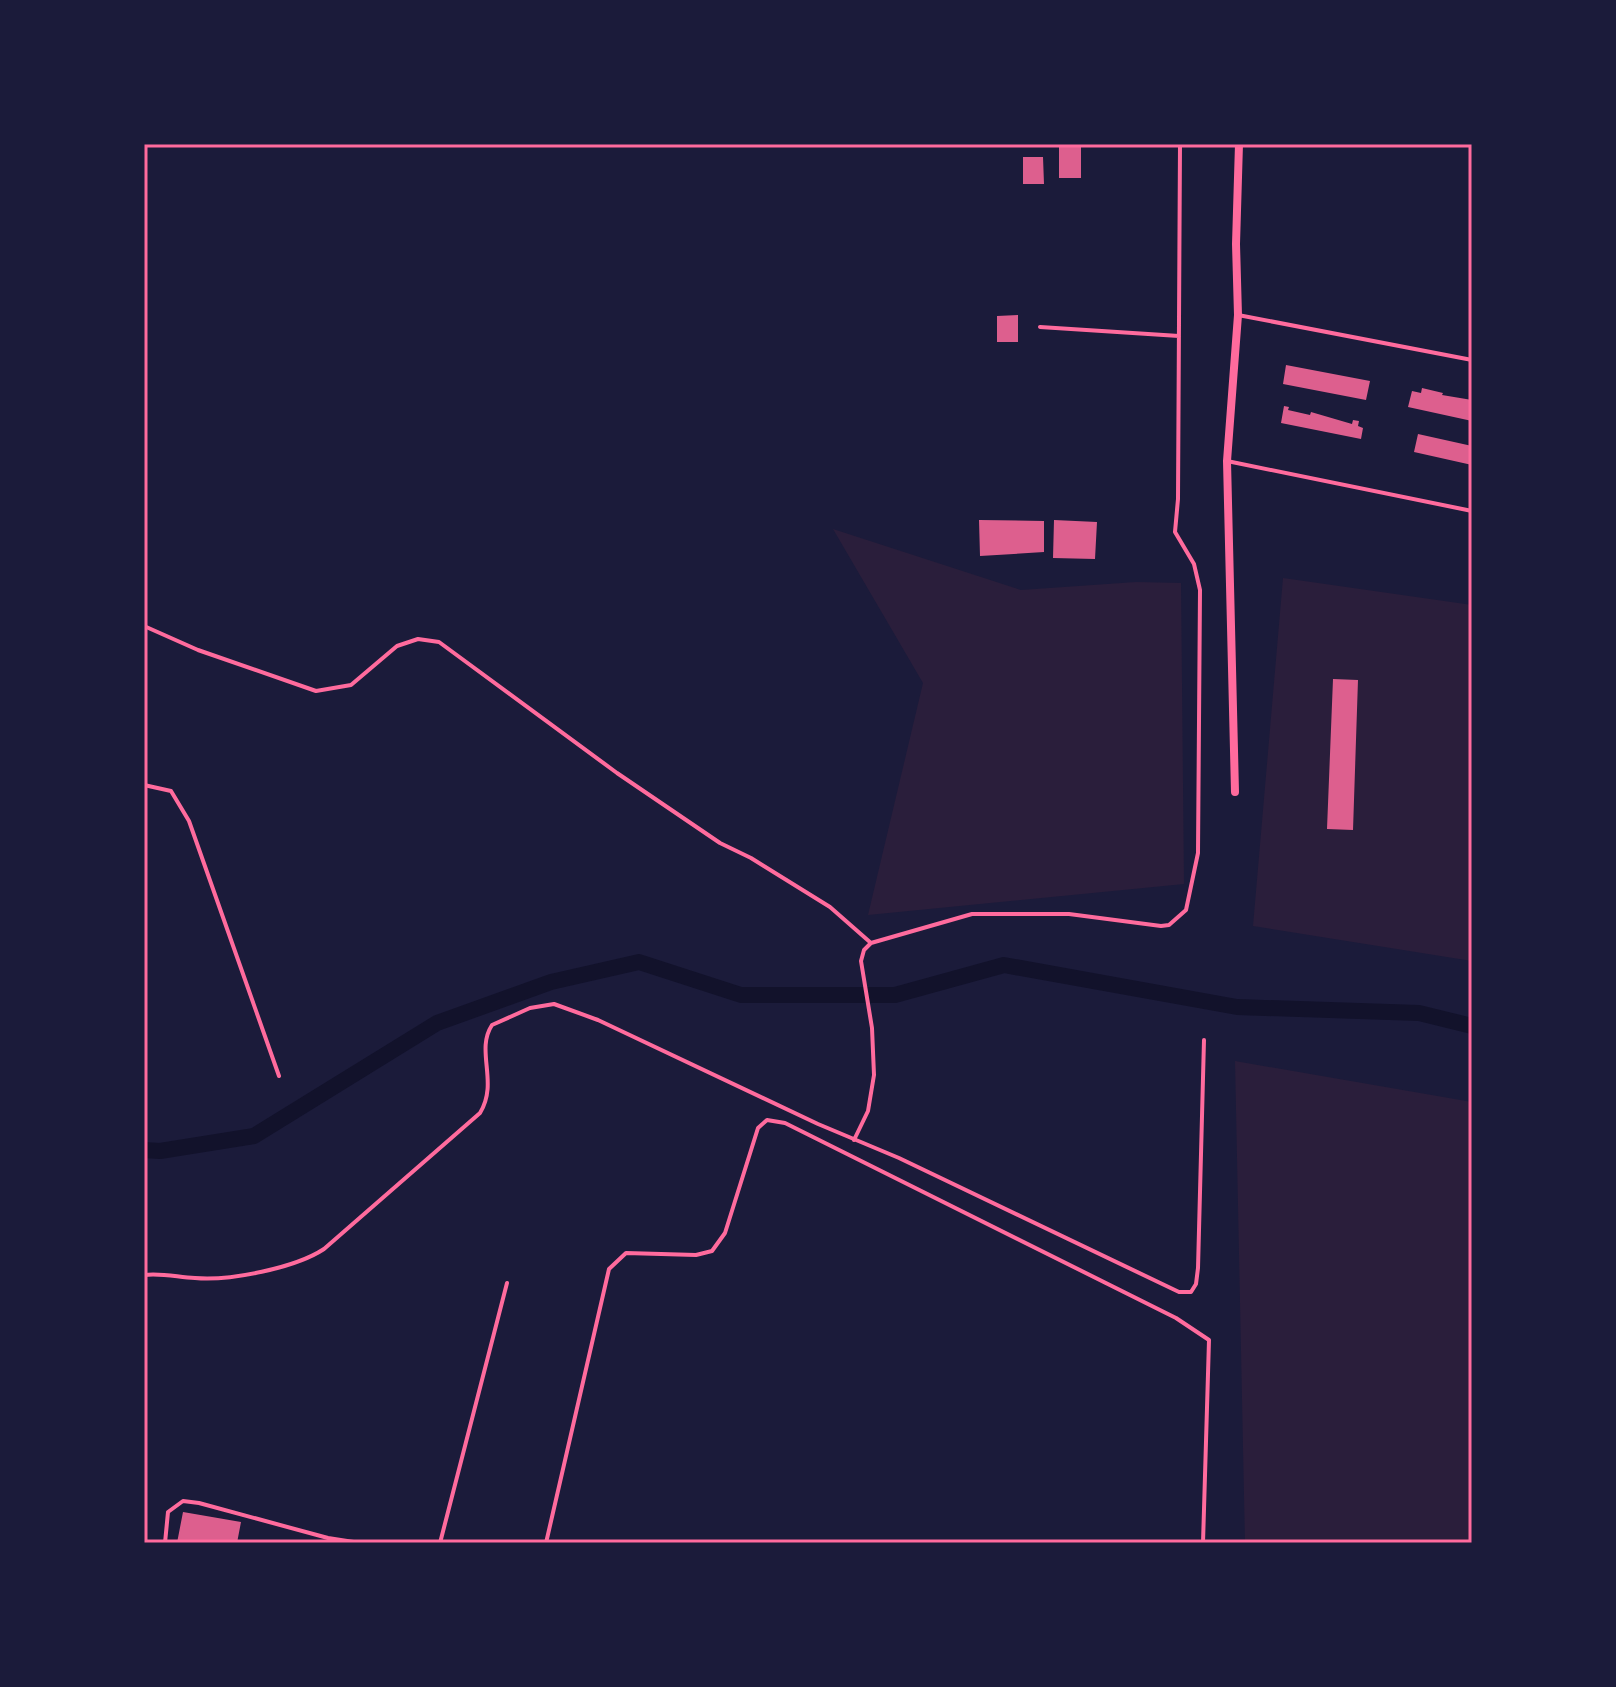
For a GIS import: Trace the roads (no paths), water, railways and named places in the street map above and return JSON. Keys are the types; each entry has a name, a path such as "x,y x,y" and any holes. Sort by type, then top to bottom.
{"street":[{"path":"1235,792 1227,461 1238,315 1236,244 1239,144"}],"lane":[{"path":"854,1140 868,1111 872,1093 872,1028 861,961 864,950 871,943 972,914 1069,914 1161,926 1169,925 1186,910 1198,853 1201,636 1199,578 1175,532 1180,144"},
{"path":"1238,315 1472,360"},
{"path":"1040,327 1179,336"},
{"path":"1227,461 1472,511"},
{"path":"144,626 198,650 316,691 351,685 397,646 418,639 439,642 617,773 720,843 751,858 830,907 871,943"},
{"path":"144,785 171,791 189,821 279,1076"},
{"path":"144,1275 159,1273 196,1279 306,1261 324,1249 480,1113 488,1097 490,1080 485,1043 489,1030 502,1019 554,1004 598,1020 899,1158 1179,1292 1191,1292 1196,1284 1198,1268 1204,1040"},
{"path":"546,1543 609,1269 626,1253 696,1255 712,1251 725,1233 758,1128 767,1120 785,1123 1176,1318 1209,1340 1203,1543"},
{"path":"440,1543 507,1283"},
{"path":"165,1543 168,1512 183,1501 328,1538 360,1543"}],"waterway":[{"path":"144,1150 160,1151 254,1136 437,1023 551,982 639,962 741,995 895,995 1004,965 1237,1007 1419,1013 1472,1026"}]}
